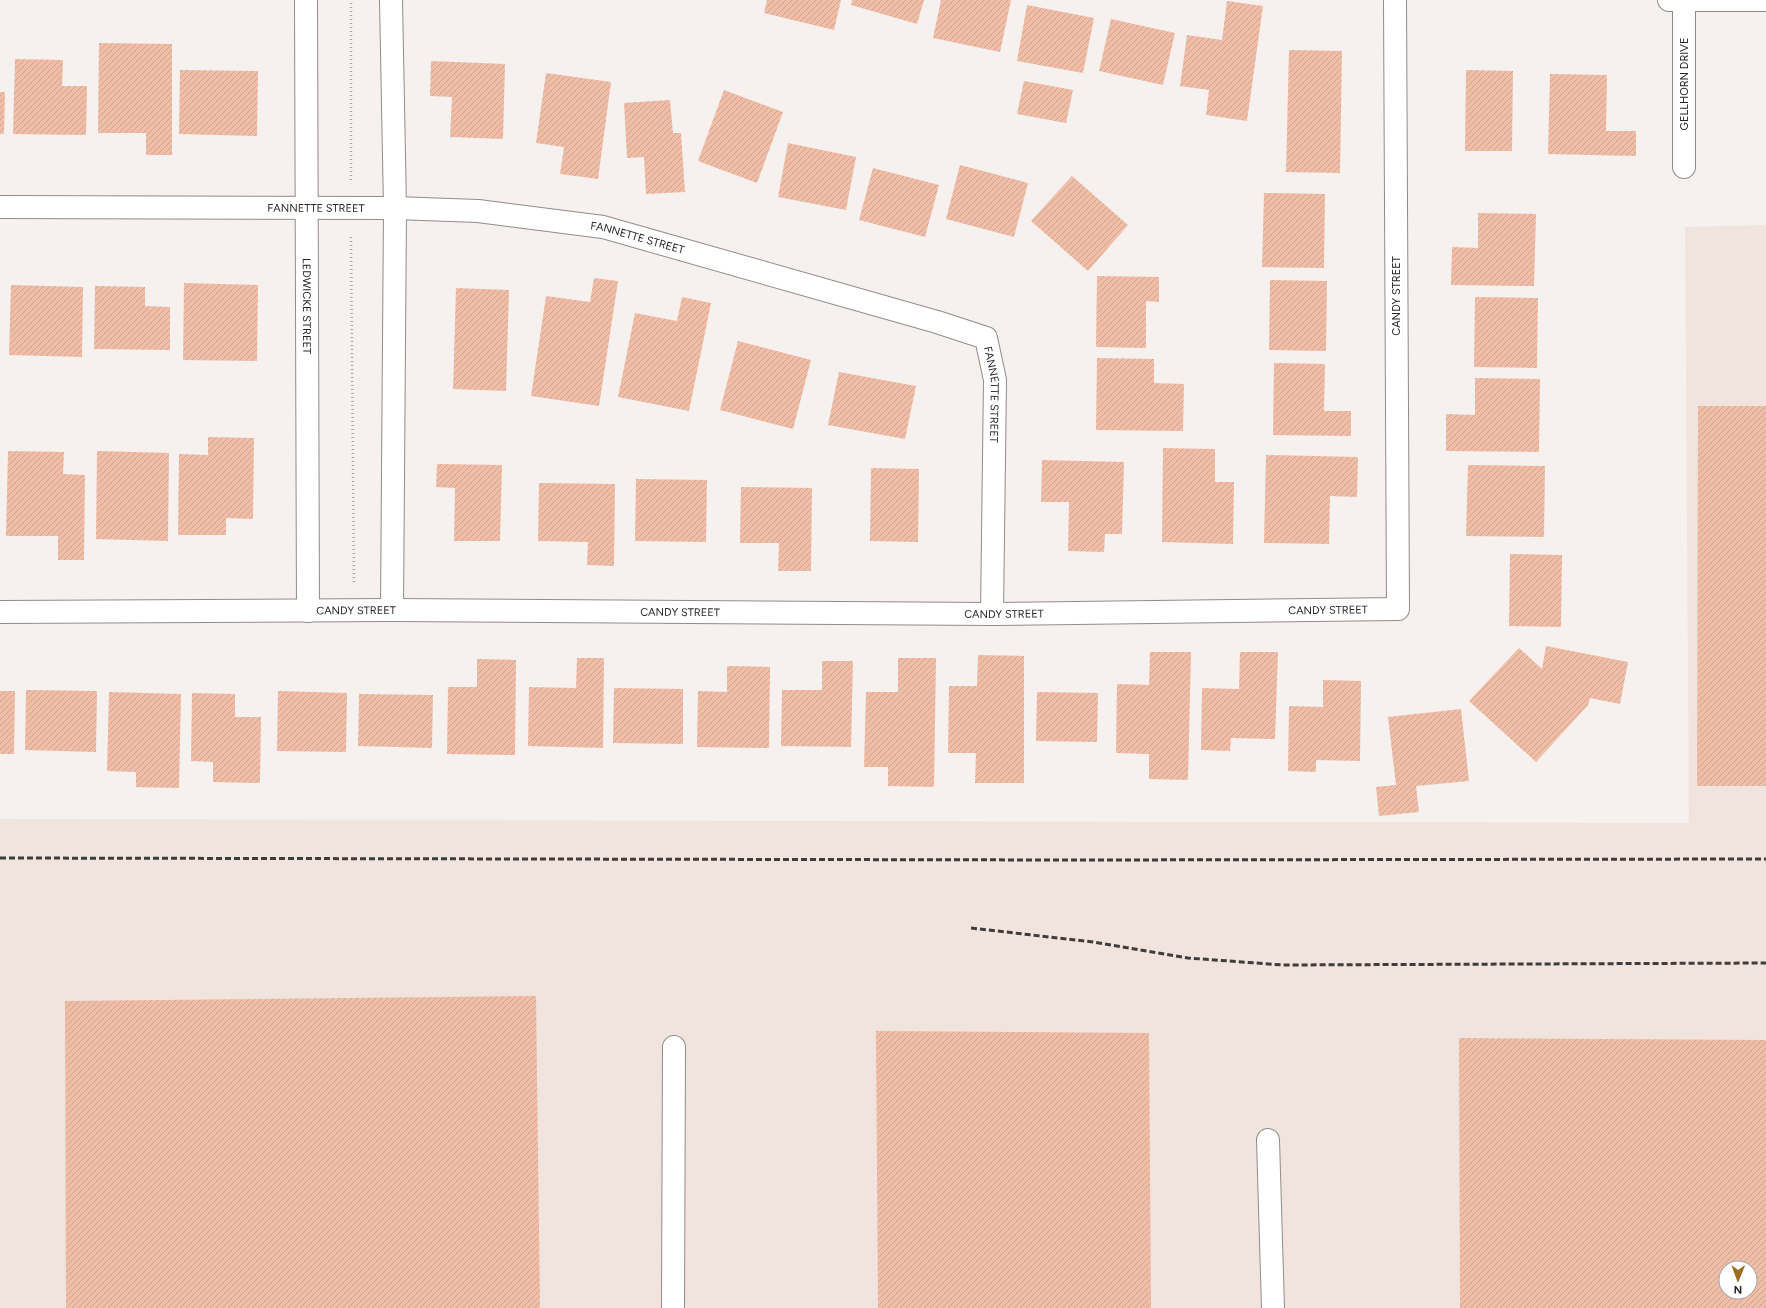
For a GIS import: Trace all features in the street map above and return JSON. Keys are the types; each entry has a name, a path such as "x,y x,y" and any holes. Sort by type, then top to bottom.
{"street":[{"name":"LEDWICKE STREET","path":"306,0 308,611"},
{"path":"391,0 395,208 392,610"},
{"name":"CANDY STREET","path":"0,612 392,610 992,614 1398,609 1395,0"},
{"path":"1669,0 1766,0"},
{"name":"GELLHORN DRIVE","path":"1684,0 1684,167"},
{"name":"FANNETTE STREET","path":"0,207 395,208 478,211 602,227 929,319 986,338 995,380 992,614"},
{"path":"673,1308 674,1047"},
{"path":"1268,1140 1273,1308"}],"path":[{"path":"351,0 351,208 355,610"}],"shaded area":[{"path":"1766,225 1766,1308 0,1308 0,819 1689,823 1685,227"}],"building":[{"path":"767,0 841,0 834,30 764,13"},
{"path":"852,0 924,0 917,24 851,5"},
{"path":"941,0 1011,0 1000,52 933,38"},
{"path":"1227,1 1263,6 1247,121 1206,115 1209,90 1180,86 1187,35 1222,40"},
{"path":"1027,5 1094,18 1083,73 1017,61"},
{"path":"1111,19 1175,33 1163,85 1099,71"},
{"path":"99,43 172,44 172,155 146,155 146,133 98,133"},
{"path":"1289,50 1342,51 1340,173 1286,172"},
{"path":"15,59 63,60 62,86 87,86 86,135 13,134"},
{"path":"431,61 505,64 503,139 450,137 452,97 430,96"},
{"path":"180,70 258,71 257,136 179,134"},
{"path":"1466,70 1513,71 1512,151 1465,151"},
{"path":"546,73 611,82 598,179 560,174 564,147 536,143"},
{"path":"1550,74 1607,75 1606,131 1636,131 1636,156 1548,154"},
{"path":"1024,81 1073,90 1066,123 1017,114"},
{"path":"724,90 783,112 757,183 698,161"},
{"path":"0,92 5,92 4,134 0,134"},
{"path":"670,100 673,133 681,133 685,192 646,194 644,157 627,158 624,103"},
{"path":"788,143 856,157 846,210 778,197"},
{"path":"960,165 1028,183 1014,237 946,219"},
{"path":"873,168 939,185 925,237 859,220"},
{"path":"1072,176 1128,225 1088,271 1031,221"},
{"path":"1264,193 1325,194 1324,268 1262,267"},
{"path":"1478,213 1536,214 1534,286 1451,285 1452,247 1478,248"},
{"path":"1097,276 1159,277 1159,302 1146,301 1146,348 1096,347"},
{"path":"594,278 618,281 599,406 531,396 546,296 590,302"},
{"path":"1270,280 1327,281 1326,351 1269,350"},
{"path":"184,283 258,285 257,361 183,360"},
{"path":"11,285 83,287 82,357 9,355"},
{"path":"95,286 145,287 145,306 170,307 170,350 94,349"},
{"path":"456,288 509,290 506,391 453,389"},
{"path":"682,297 711,303 689,411 618,397 635,313 677,321"},
{"path":"1475,297 1538,298 1537,368 1474,367"},
{"path":"738,341 811,360 793,429 720,410"},
{"path":"1097,358 1154,359 1154,383 1184,384 1183,431 1096,430"},
{"path":"1274,363 1325,364 1324,411 1351,411 1351,436 1273,435"},
{"path":"839,372 916,386 905,439 828,425"},
{"path":"1475,378 1540,379 1539,452 1446,451 1446,414 1475,415"},
{"path":"1698,406 1766,406 1766,786 1697,786"},
{"path":"208,437 254,438 253,519 226,518 226,535 178,535 179,454 208,455"},
{"path":"1163,448 1215,449 1215,482 1234,482 1233,544 1162,542"},
{"path":"8,451 64,452 63,474 85,475 84,560 58,560 58,536 6,536"},
{"path":"97,451 169,453 168,541 96,539"},
{"path":"1266,455 1358,457 1357,497 1330,496 1329,544 1264,543"},
{"path":"1042,460 1124,462 1122,534 1105,534 1104,552 1068,551 1069,502 1041,502"},
{"path":"437,464 502,465 500,541 454,541 455,488 436,487"},
{"path":"1468,465 1545,466 1544,537 1466,536"},
{"path":"871,468 919,469 918,542 870,541"},
{"path":"636,479 707,480 706,542 635,541"},
{"path":"539,483 615,484 614,566 587,565 588,542 538,541"},
{"path":"741,487 812,488 811,571 778,571 779,543 740,543"},
{"path":"1510,554 1562,555 1561,627 1509,626"},
{"path":"1546,646 1628,662 1620,704 1590,698 1588,705 1536,762 1469,701 1519,648 1542,669"},
{"path":"1150,652 1191,652 1188,780 1149,779 1149,754 1116,753 1117,684 1149,685"},
{"path":"1240,652 1278,652 1275,739 1231,738 1230,751 1201,750 1202,688 1239,689"},
{"path":"978,655 1024,656 1024,783 975,783 976,753 948,753 949,686 977,686"},
{"path":"577,658 604,658 603,748 528,746 529,687 576,688"},
{"path":"898,658 936,658 934,787 888,786 888,767 864,767 866,692 898,692"},
{"path":"477,659 516,660 515,755 447,754 448,687 477,687"},
{"path":"822,661 853,661 851,747 781,746 782,690 822,690"},
{"path":"727,666 770,667 769,748 697,747 698,691 727,692"},
{"path":"1323,680 1361,681 1360,761 1316,760 1316,772 1288,771 1289,706 1323,707"},
{"path":"614,688 683,689 683,744 613,743"},
{"path":"26,690 97,691 96,752 25,750"},
{"path":"0,691 15,691 14,754 0,754"},
{"path":"278,691 347,693 346,752 277,751"},
{"path":"109,692 181,694 179,788 136,787 136,772 107,771"},
{"path":"1037,692 1098,693 1097,742 1036,741"},
{"path":"192,693 235,694 235,717 261,717 260,783 213,782 213,762 191,761"},
{"path":"359,694 433,695 432,748 358,746"},
{"path":"1461,709 1469,781 1416,786 1419,812 1379,816 1376,787 1396,785 1388,717"},
{"path":"536,996 540,1308 66,1308 65,1001"},
{"path":"876,1031 1149,1033 1151,1308 878,1308"},
{"path":"1459,1038 1766,1040 1766,1308 1460,1308"}],"railway":[{"path":"0,858 1072,860 1766,859"},
{"path":"971,928 1093,942 1188,958 1283,965 1766,963"}]}
